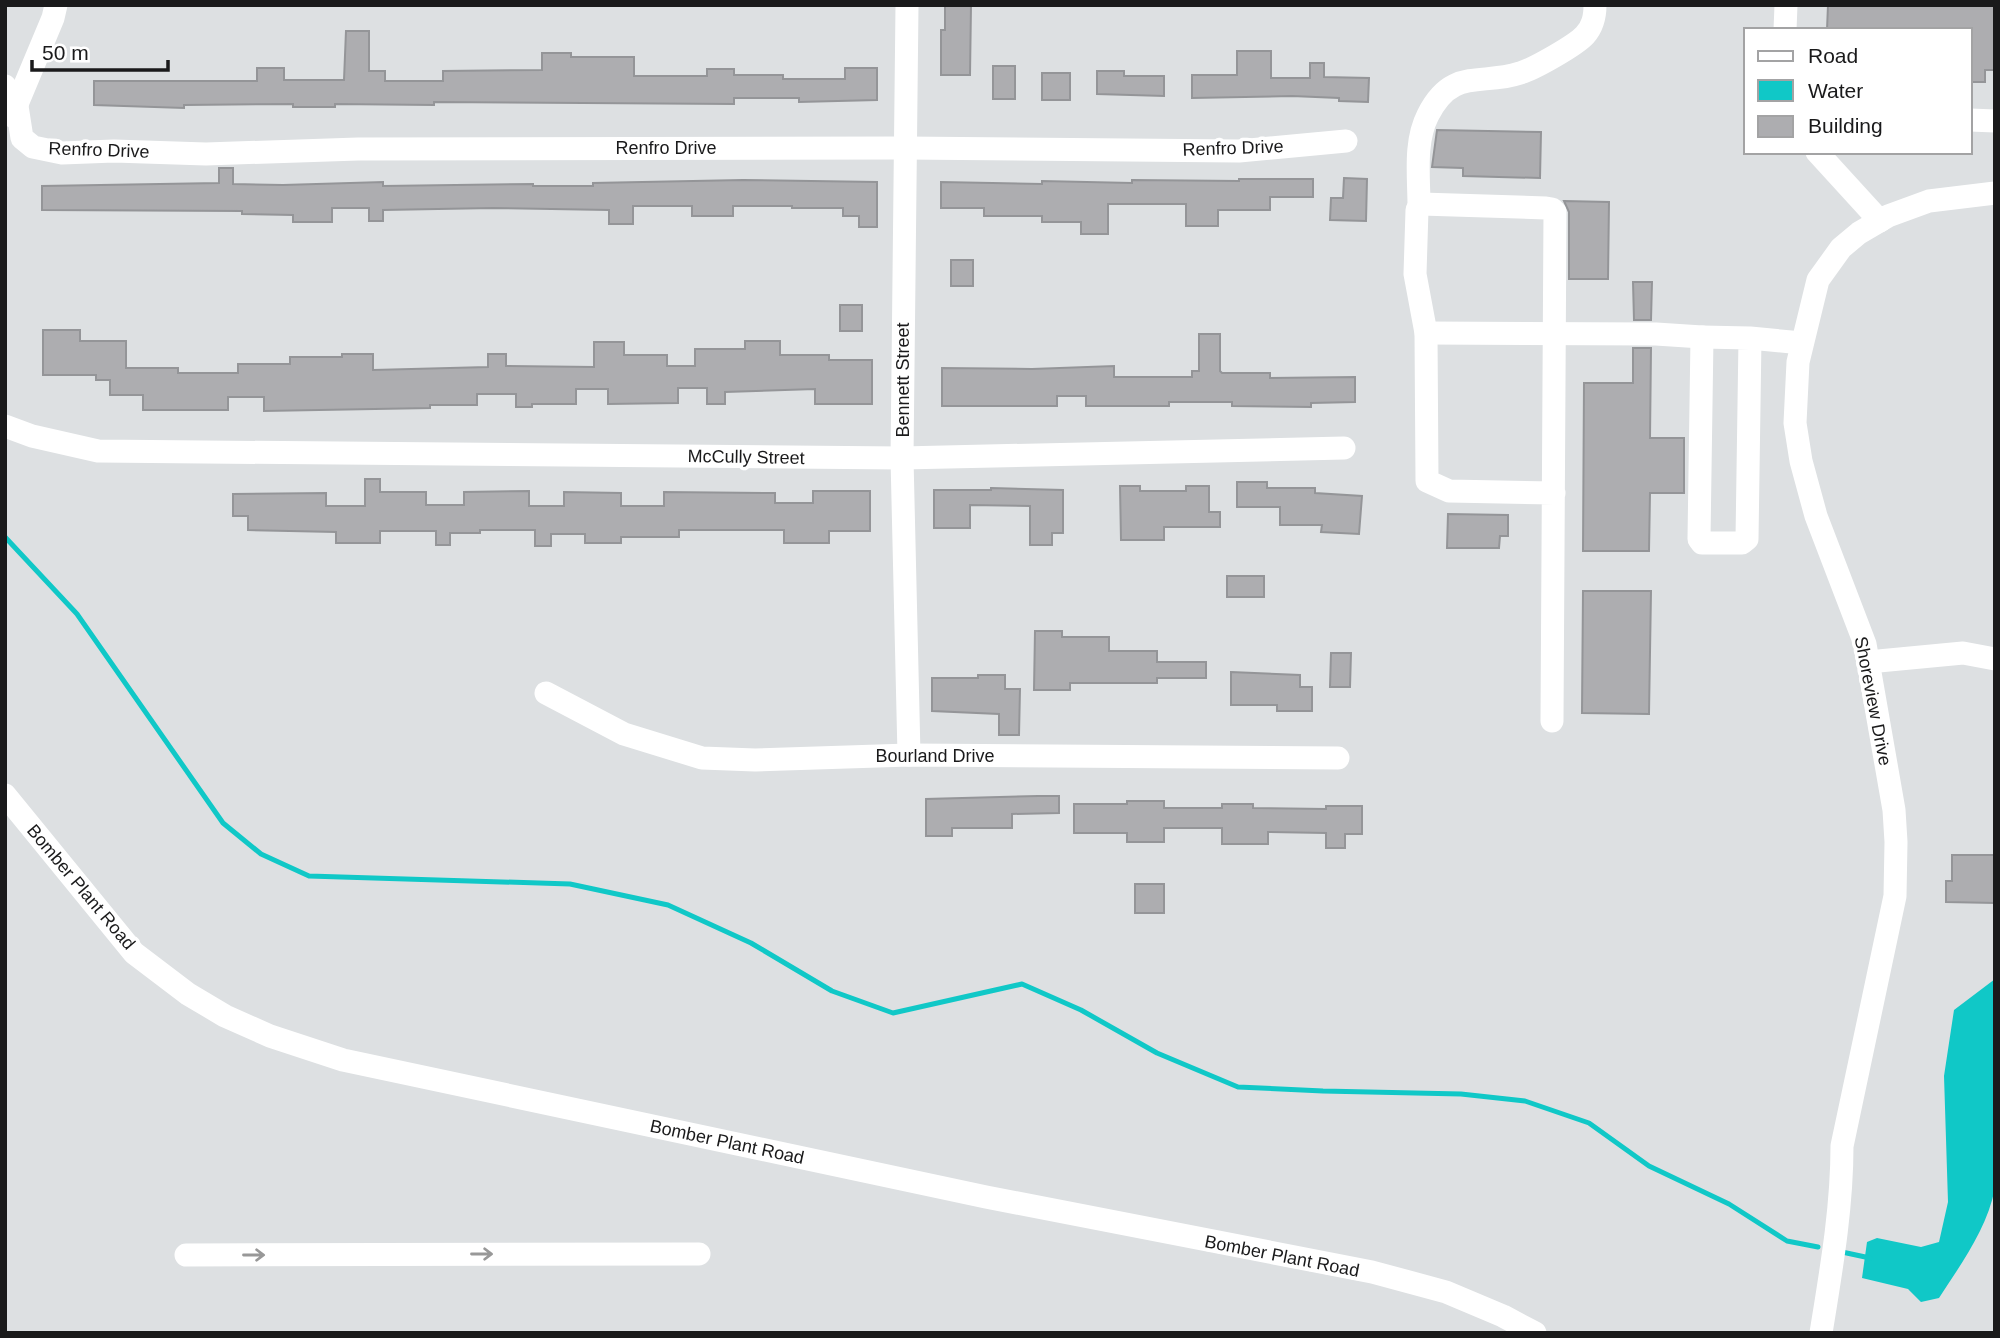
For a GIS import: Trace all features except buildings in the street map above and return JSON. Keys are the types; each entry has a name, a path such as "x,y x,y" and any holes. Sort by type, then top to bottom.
{"street":[{"path":"5,134 11,96 53,18 56,5"},
{"name":"Bennett Street","path":"907,5 902,458 909,755"},
{"path":"1554,493 1449,491 1427,481 1426,333 1415,274 1420,136 1427,116 1440,97 1454,85 1475,78 1518,74 1538,65 1583,37 1595,17 1595,5"},
{"path":"1785,28 1786,5"},
{"name":"Renfro Drive","path":"11,96 22,138 33,147 62,153 114,151 206,154 358,149 904,148 1239,151 1346,141"},
{"path":"1972,120 1995,121"},
{"path":"1818,154 1880,221"},
{"name":"Shoreview Drive","path":"1821,1333 1835,1251 1842,1146 1895,896 1894,810 1865,644 1816,516 1801,461 1795,423 1798,362 1818,280 1841,248 1880,221 1929,201 1995,193"},
{"path":"1419,206 1552,209 1555,212 1552,721"},
{"path":"1426,333 1656,334 1802,343"},
{"path":"1702,337 1699,539 1702,543 1742,543 1747,539 1750,338"},
{"name":"McCully Street","path":"5,426 70,446 98,451 149,452 902,458 1344,448"},
{"path":"1868,662 1963,653 1995,659"},
{"name":"Bourland Drive","path":"546,693 624,734 702,758 755,760 909,755 1338,758"},
{"name":"Bomber Plant Road","path":"5,795 134,953 188,994 225,1016 270,1036 343,1060 972,1194 1371,1272 1446,1292 1503,1315 1535,1333"},
{"path":"186,1255 699,1254"}],"water":[{"path":"1995,979 1995,1188 1980,1232 1956,1272 1939,1298 1921,1302 1908,1289 1862,1278 1867,1242 1877,1238 1921,1247 1939,1242 1948,1202 1944,1076 1954,1010"}],"waterway":[{"path":"5,537 77,614 223,823 261,854 309,876 570,884 668,905 751,943 832,991 893,1013 1022,984 1081,1010 1157,1053 1238,1087 1461,1094 1525,1101 1589,1123 1649,1166 1729,1204 1787,1241 1818,1247"},
{"path":"1842,1252 1870,1258"}]}
